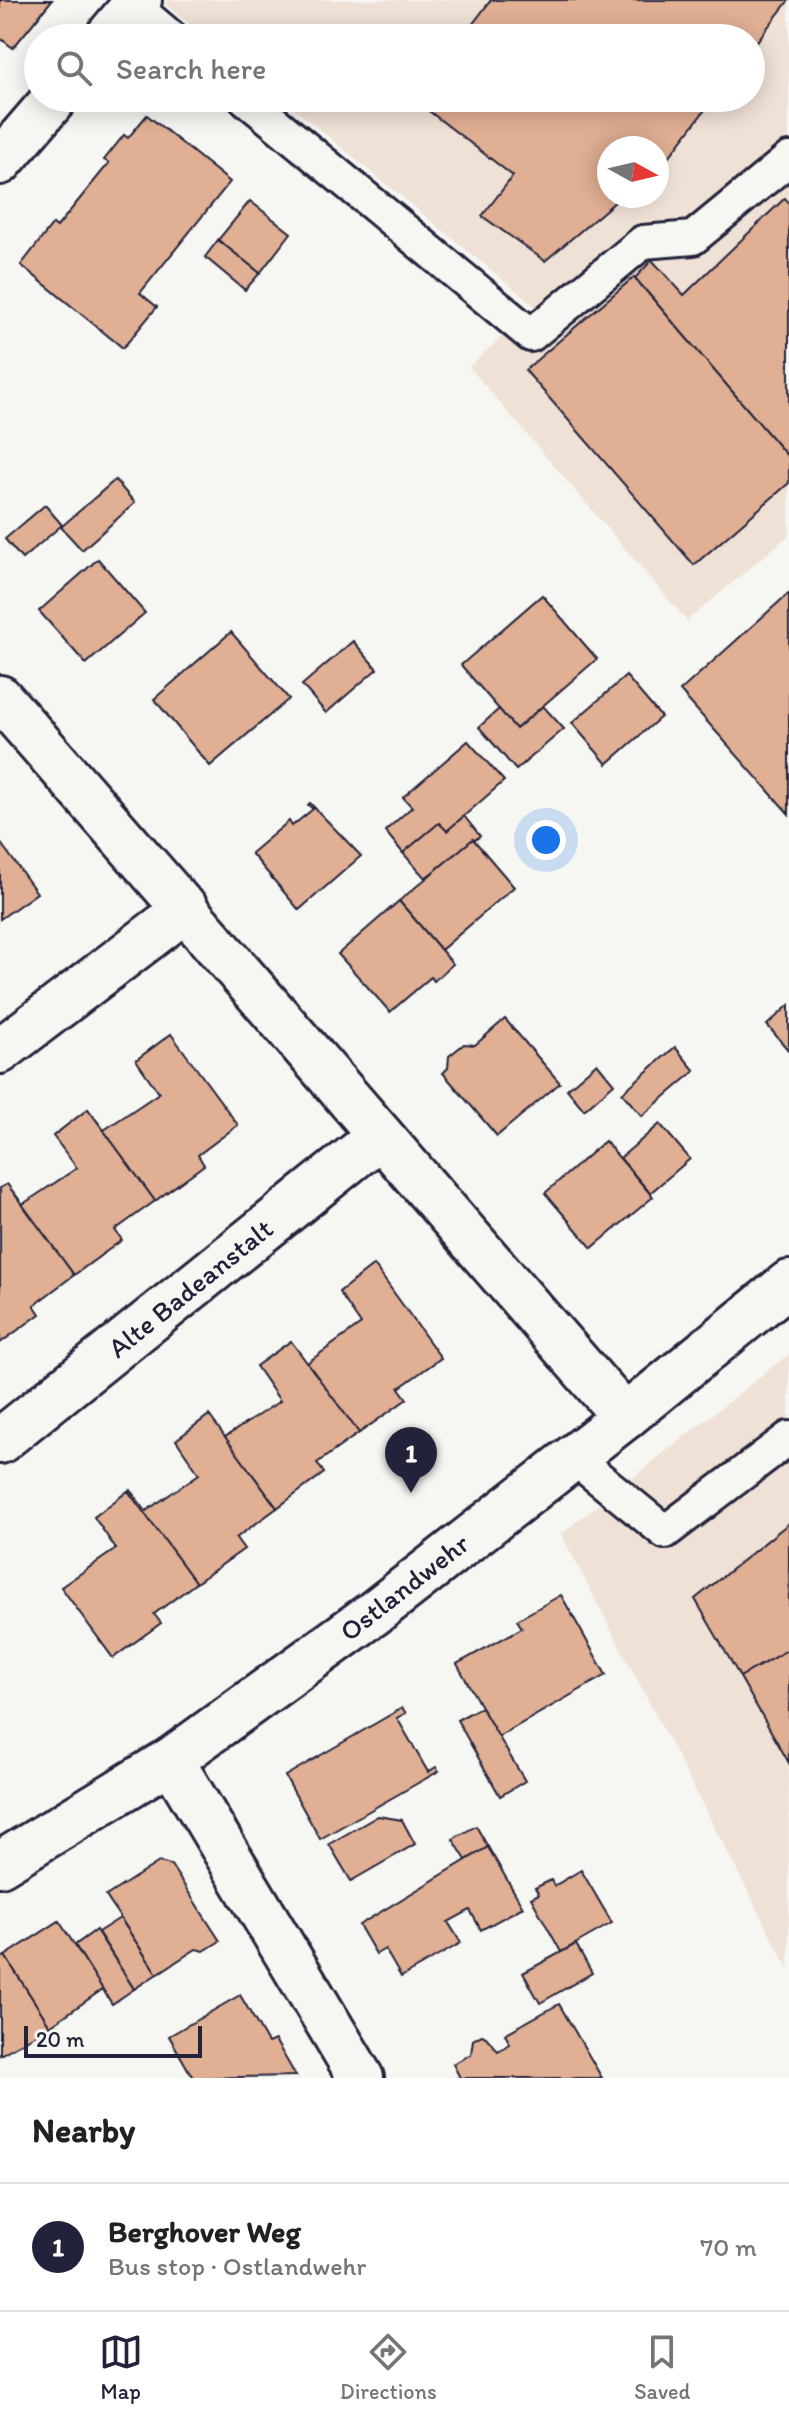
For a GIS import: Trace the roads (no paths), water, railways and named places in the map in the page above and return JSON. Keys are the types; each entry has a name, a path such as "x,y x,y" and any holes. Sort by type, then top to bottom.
{"street":[{"path":"0,162 43,112"},
{"path":"0,698 625,1417"},
{"path":"0,1051 186,909"},
{"name":"Alte Badeanstalt","path":"0,1441 380,1136"},
{"name":"Ostlandwehr","path":"0,1864 171,1760 374,1613 625,1417 789,1283"},
{"path":"171,1760 361,2078"}],"lane":[{"path":"262,112 531,335 643,242 693,238 789,159"},
{"path":"573,1457 665,1532 789,1438"}],"place":[{"name":"Berghover Weg","path":"411,1493"}]}
